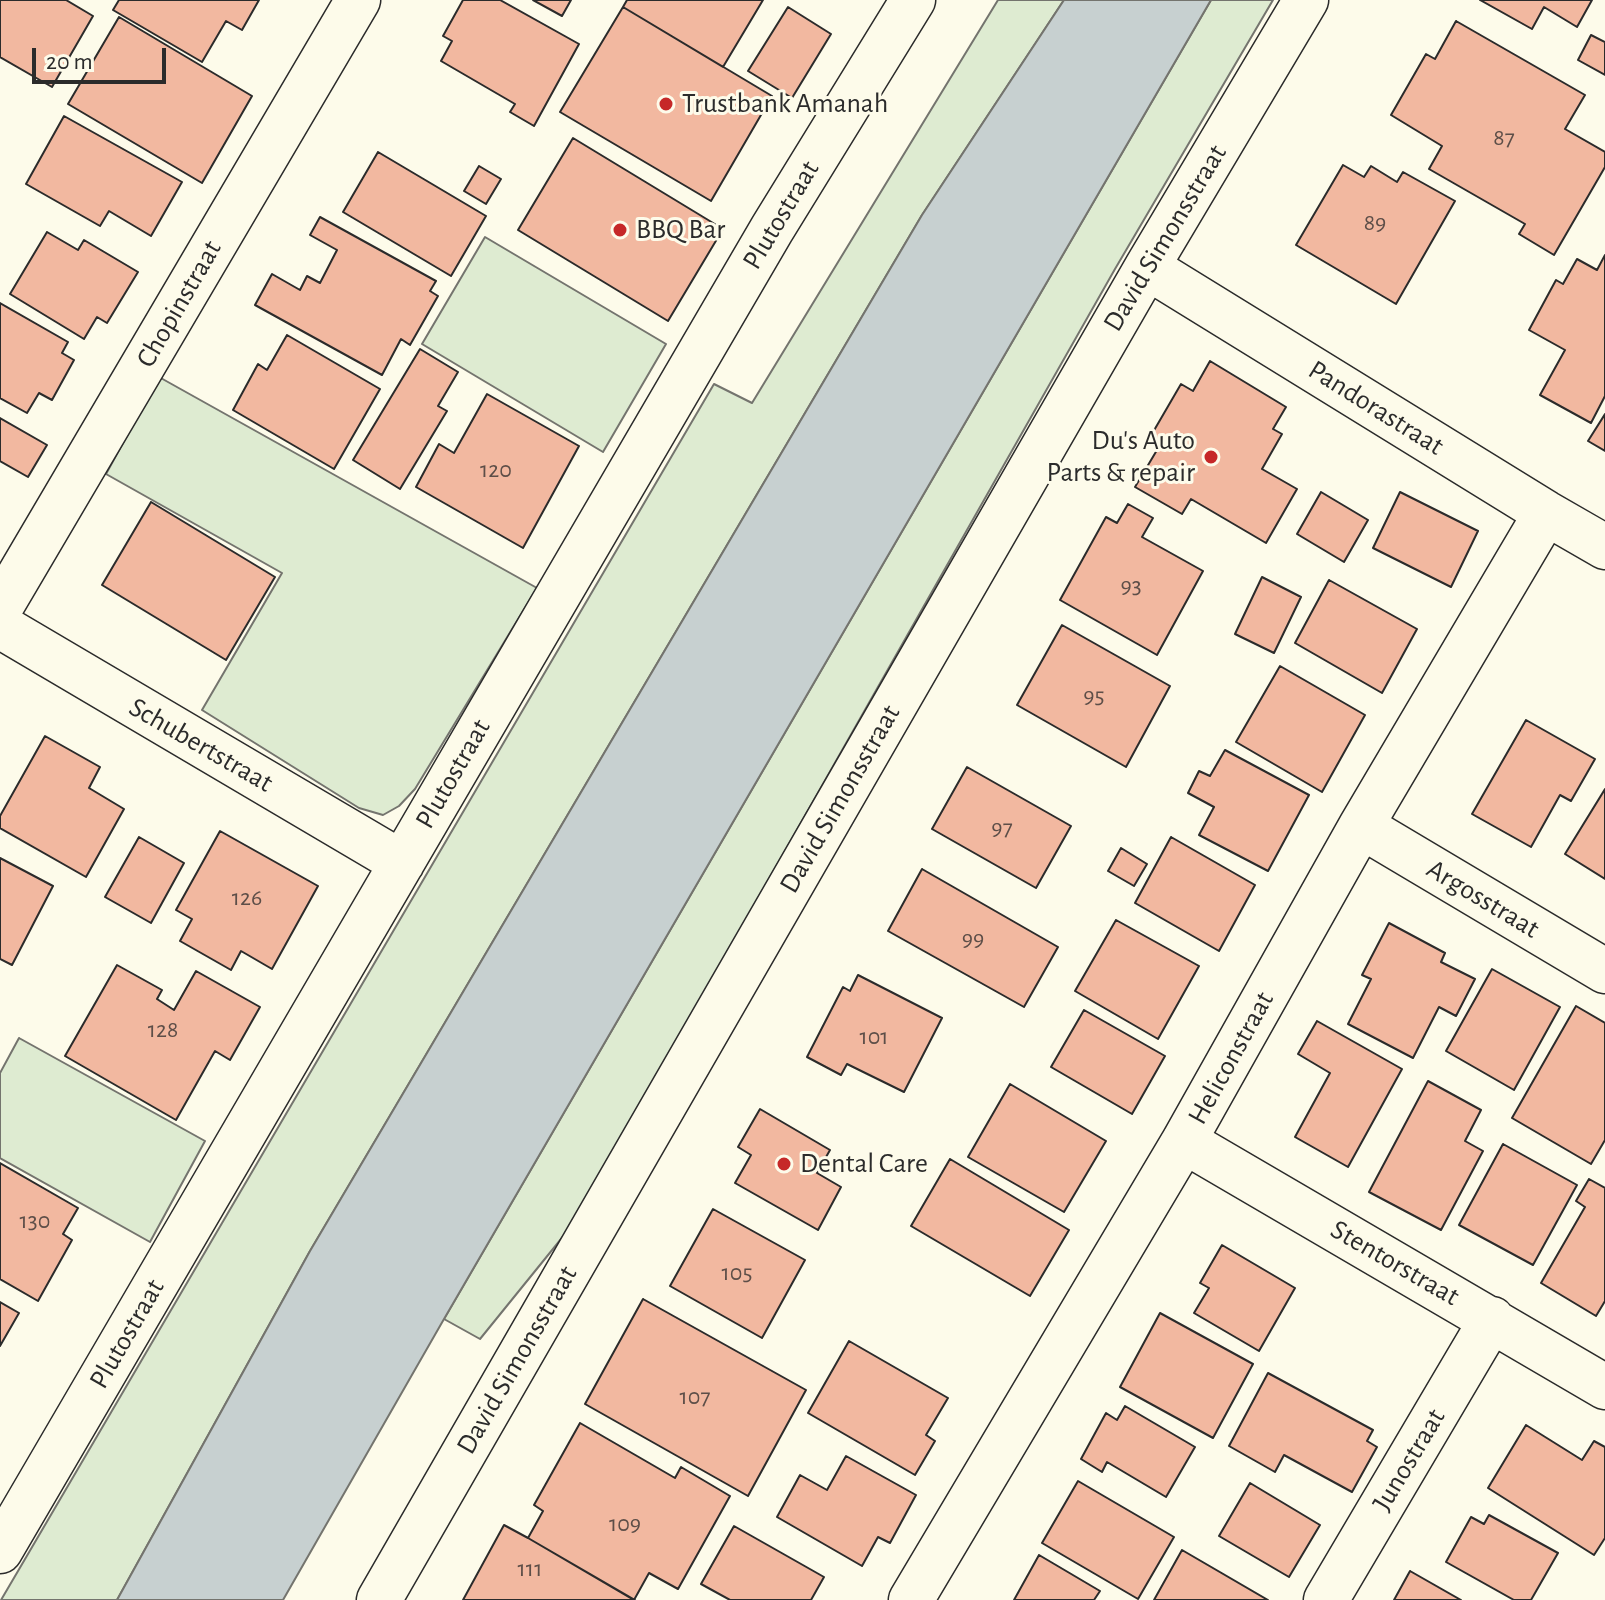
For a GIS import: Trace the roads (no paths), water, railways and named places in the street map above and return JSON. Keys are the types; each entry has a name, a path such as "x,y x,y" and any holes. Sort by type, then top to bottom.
{"street":[{"name":"Chopinstraat","path":"0,608 358,0"},
{"name":"Plutostraat","path":"0,1551 772,229 913,0"},
{"name":"David Simonsstraat","path":"379,1600 1147,267 1306,0"},
{"name":"Pandorastraat","path":"1147,267 1605,547"},
{"name":"Heliconstraat","path":"911,1600 1184,1141 1361,826 1546,513"},
{"name":"Schubertstraat","path":"0,626 402,863"},
{"name":"Argosstraat","path":"1361,826 1605,971"},
{"name":"Stentorstraat","path":"1184,1141 1605,1387"},
{"name":"Junostraat","path":"1326,1600 1492,1319"}],"place":[{"name":"Trustbank Amanah","path":"666,104"},
{"name":"BBQ Bar","path":"620,230"},
{"name":"Du's Auto Parts & repair","path":"1211,457"},
{"name":"Dental Care","path":"784,1164"}]}
